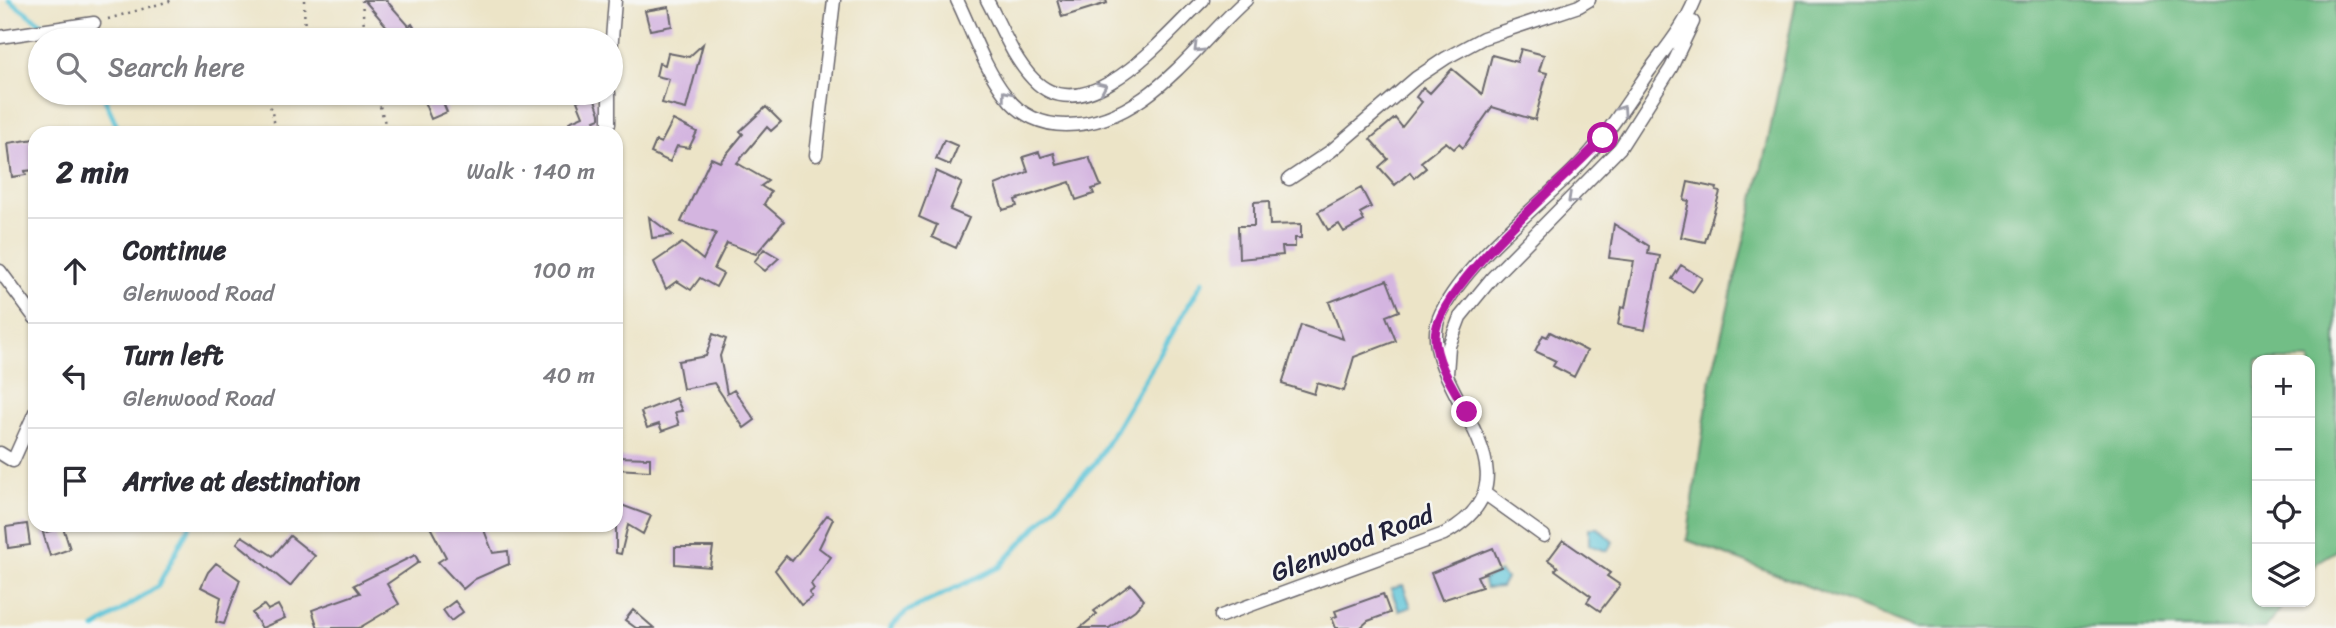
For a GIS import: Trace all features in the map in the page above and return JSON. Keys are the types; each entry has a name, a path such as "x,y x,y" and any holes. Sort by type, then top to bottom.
{"street":[{"path":"613,28 615,0"},
{"path":"816,155 834,0"},
{"path":"957,0 1006,97 1042,123 1076,125 1114,115 1141,99 1246,0"},
{"path":"987,0 1021,64 1034,80 1053,92 1071,94 1102,89 1122,76 1203,0"},
{"path":"1289,179 1331,151 1416,78 1446,58 1483,38 1579,6 1589,0"},
{"path":"1544,536 1484,493 1486,471 1481,447 1437,356 1435,337 1440,314 1476,266 1603,138 1680,29 1695,0"},
{"path":"1447,374 1449,346 1460,317 1492,278 1620,148 1671,68 1702,0"},
{"path":"60,28 94,23"},
{"path":"0,37 28,33"},
{"path":"609,105 609,124"},
{"path":"0,271 28,309"},
{"path":"0,453 13,461 28,428"},
{"name":"Glenwood Road","path":"1221,616 1444,534 1465,520 1484,493"}],"path":[{"path":"94,23 173,0"},
{"path":"304,0 305,28"},
{"path":"362,0 364,28"},
{"path":"270,105 275,126"},
{"path":"380,105 386,126"}],"green space":[{"path":"1796,0 2336,0 2336,551 2315,566 2315,355 2252,355 2252,607 2282,607 2265,628 1916,628 1687,540 1711,378 1768,141"}],"water":[{"path":"1589,528 1598,528 1613,542 1607,551 1589,545"},
{"path":"1500,572 1506,578 1501,587 1486,588 1483,579"},
{"path":"1403,585 1411,607 1399,611 1391,589"}],"building":[{"path":"364,0 386,0 409,26 412,24 414,28 388,28"},
{"path":"1057,0 1106,0 1107,3 1062,17"},
{"path":"669,7 672,26 650,30 645,11"},
{"path":"703,44 686,109 662,103 669,79 656,76 659,63 665,65 668,53 689,57"},
{"path":"1521,49 1544,55 1539,71 1547,73 1535,120 1492,107 1463,148 1459,144 1454,149 1446,142 1421,162 1426,168 1414,178 1410,172 1395,185 1379,167 1388,159 1370,139 1395,118 1402,127 1422,102 1416,97 1423,87 1430,93 1452,69 1482,94 1492,55 1517,62"},
{"path":"425,105 444,105 447,112 431,119"},
{"path":"579,105 597,105 600,114 600,118 595,120 598,126 571,126 569,122 583,116"},
{"path":"766,107 781,122 771,131 767,127 737,163 768,181 761,186 771,192 764,204 784,221 756,254 727,243 714,269 723,274 716,287 700,278 691,290 677,281 666,289 654,262 682,243 703,260 716,233 681,222 711,158 720,162 743,134 740,131"},
{"path":"673,120 697,132 689,148 677,146 670,162 651,153 656,141 661,143"},
{"path":"28,140 26,175 12,177 8,143"},
{"path":"944,140 958,146 950,165 936,159"},
{"path":"1039,152 1041,157 1054,153 1057,165 1089,157 1101,186 1092,189 1094,194 1076,200 1070,182 1015,200 1017,206 1003,210 995,185 1028,172 1023,157"},
{"path":"936,171 962,183 950,210 969,218 956,248 932,237 937,225 919,217"},
{"path":"1688,182 1717,188 1716,191 1720,192 1705,242 1681,237 1689,201 1684,200"},
{"path":"1361,188 1371,207 1360,213 1364,221 1344,232 1339,224 1328,230 1318,212"},
{"path":"1269,201 1270,225 1301,224 1301,238 1295,238 1295,247 1282,247 1283,255 1239,259 1238,226 1254,226 1254,202"},
{"path":"649,217 673,235 652,238"},
{"path":"1614,224 1649,246 1648,254 1660,256 1645,330 1618,325 1621,307 1625,308 1634,261 1609,258"},
{"path":"764,249 779,258 765,271 754,262"},
{"path":"1681,265 1702,278 1693,292 1672,279"},
{"path":"1387,280 1399,311 1386,316 1396,341 1354,357 1344,391 1317,383 1314,394 1282,384 1301,325 1343,339 1329,302"},
{"path":"1550,332 1587,351 1574,377 1553,366 1556,361 1535,351 1543,335 1547,337"},
{"path":"713,334 726,339 720,356 727,394 734,390 755,420 744,428 714,383 683,389 678,361 706,356"},
{"path":"676,398 682,411 675,412 679,425 662,431 659,424 647,428 641,412"},
{"path":"623,457 650,458 650,471 623,469"},
{"path":"623,506 651,516 643,534 628,525 621,554 616,553 616,532 623,532"},
{"path":"827,515 833,519 819,548 831,557 811,584 814,589 809,593 812,597 801,605 775,570 786,556 792,561"},
{"path":"27,524 30,545 8,548 6,527"},
{"path":"65,532 70,549 50,556 43,533"},
{"path":"433,532 485,532 493,553 508,551 509,564 475,579 463,589 438,562 446,557"},
{"path":"242,536 273,556 290,536 315,556 290,586 237,543"},
{"path":"1563,540 1610,573 1607,576 1620,585 1600,611 1587,602 1591,596 1555,570 1558,567 1548,560"},
{"path":"675,547 713,547 710,567 675,564"},
{"path":"1493,548 1501,567 1477,576 1482,587 1442,600 1431,573"},
{"path":"415,555 419,562 387,584 399,604 359,628 318,628 312,610 360,593 354,585"},
{"path":"216,563 240,580 224,624 216,622 221,597 201,587"},
{"path":"1131,584 1144,600 1135,610 1109,628 1080,628 1097,614 1094,611"},
{"path":"1383,594 1390,613 1368,621 1360,628 1336,628 1332,618 1337,616 1335,611"},
{"path":"455,601 463,612 451,621 443,610"},
{"path":"264,605 268,610 278,605 285,618 262,628 252,613"},
{"path":"633,610 654,628 636,628 625,620"}],"waterway":[{"path":"9,0 42,24"},
{"path":"107,105 117,126"},
{"path":"890,628 906,612 999,567 1096,462 1203,281"},
{"path":"95,628 158,586 186,532"}],"route":[{"path":"1467,412 1437,356 1435,337 1440,314 1476,266 1603,138"}]}
